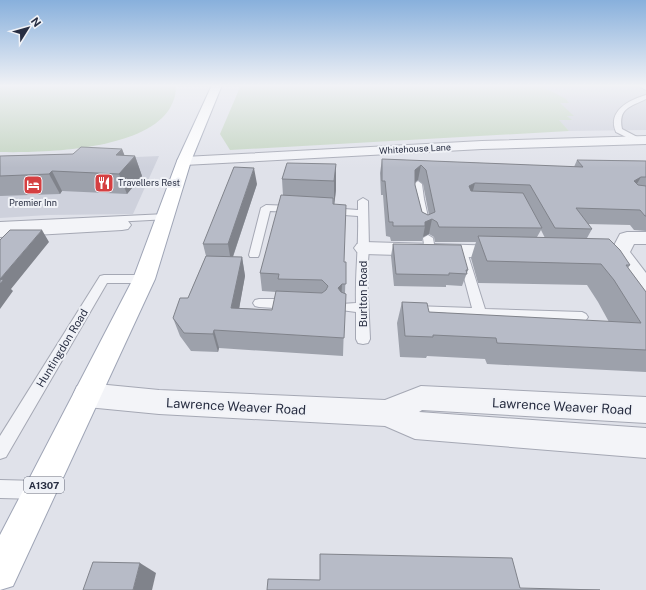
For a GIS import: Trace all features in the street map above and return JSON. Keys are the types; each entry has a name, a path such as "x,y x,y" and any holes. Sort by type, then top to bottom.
{"main road":[{"name":"A1307","path":"0,573 42,490 144,279 166,218 184,161 205,113"}],"street":[{"name":"Whitehouse Lane","path":"184,161 482,145 642,141"},
{"path":"0,232 122,225"},
{"path":"646,238 627,238 613,253 646,288"},
{"name":"Burlton Road","path":"364,248 429,244 462,251 523,252"},
{"name":"Lawrence Weaver Road","path":"87,396 171,403 386,413 415,425 646,443"},
{"name":"Lawrence Weaver Road","path":"386,413 421,398 646,410"}],"lane":[{"path":"619,113 617,121 619,130 642,141"},
{"path":"418,184 419,198 425,226"},
{"name":"Burlton Road","path":"363,200 362,213 364,248 361,275 363,339"},
{"path":"254,254 266,208 303,210"},
{"path":"318,211 362,213"},
{"path":"0,225 166,218"},
{"path":"462,251 480,313"},
{"name":"Huntingdon Road","path":"0,451 104,279 144,279"},
{"path":"259,303 306,305"},
{"path":"345,307 362,308"},
{"path":"413,311 582,317"},
{"path":"0,489 42,490"}],"shaded area":[{"path":"564,113 646,113 646,130 569,131 558,120 571,120 567,116 573,116"},
{"path":"159,156 133,214 48,215 0,218 0,163"}],"green space":[{"path":"0,113 166,113 157,122 139,133 117,141 67,150 0,152"},
{"path":"229,113 570,113 574,116 567,116 572,120 559,120 569,131 230,150 220,134"}],"building":[{"path":"81,147 122,149 116,155 135,156 119,174 52,171 49,174 0,176 0,156 73,154"},
{"path":"382,159 583,167 577,160 646,161 646,177 641,177 634,181 638,185 646,186 646,216 640,210 576,208 592,229 555,228 530,185 475,183 469,186 471,191 523,193 542,228 439,227 437,222 432,219 425,222 425,226 393,226 393,222 389,222 385,181 382,181","holes":["421,165 426,170 435,212 428,215 422,212 415,185 415,170"]},
{"path":"287,163 336,164 334,181 282,179"},
{"path":"234,167 254,168 228,244 203,244"},
{"path":"281,195 333,198 333,204 346,205 344,262 346,262 346,284 342,284 338,288 341,292 346,294 344,338 214,330 213,334 184,333 173,318 180,298 188,298 206,256 242,257 231,308 272,310 276,291 322,293 326,290 328,286 322,280 278,279 279,274 260,273"},
{"path":"10,230 42,230 0,279 0,240"},
{"path":"478,236 609,239 620,250 630,265 626,265 646,292 646,350 497,343 496,338 433,335 433,337 405,336 402,302 427,303 429,312 641,323 614,280 601,264 487,261"},
{"path":"393,244 461,245 468,270 466,270 467,274 396,274"},
{"path":"320,554 512,558 520,588 600,590 267,590 268,579 320,580"},
{"path":"93,562 140,563 133,590 83,590"}],"place":[{"name":"Travellers Rest","path":"104,183"},
{"name":"Premier Inn","path":"33,185"}]}
